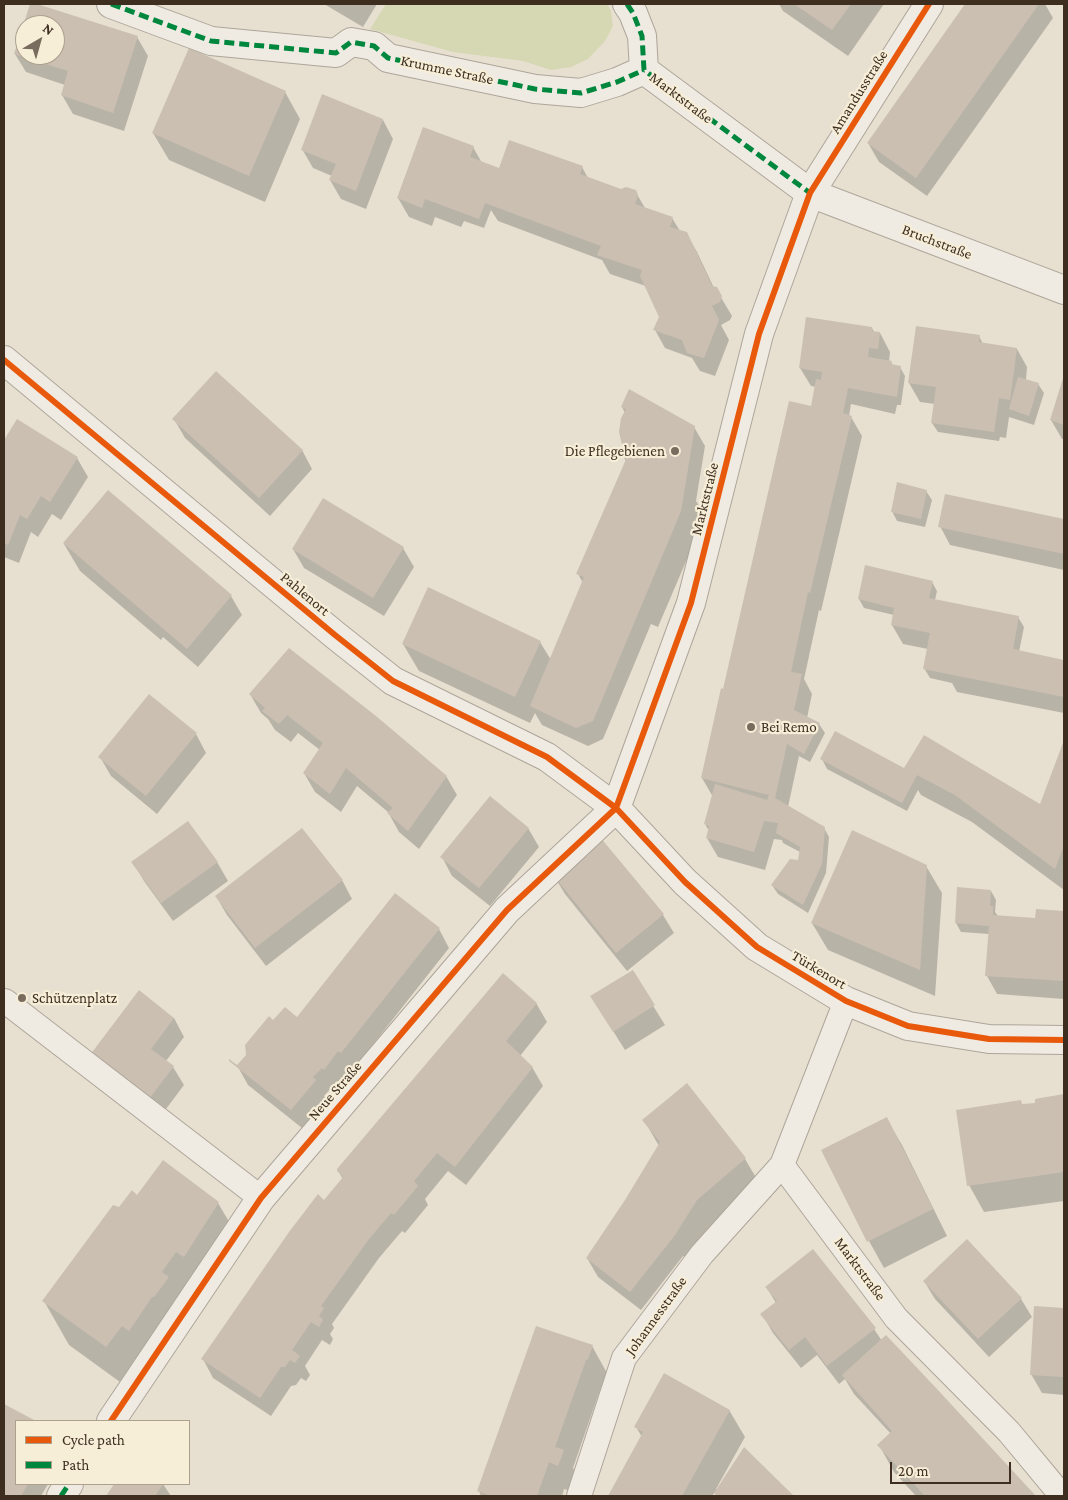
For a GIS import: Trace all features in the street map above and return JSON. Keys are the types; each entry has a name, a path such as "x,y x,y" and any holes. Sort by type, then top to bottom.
{"street":[{"name":"Krumme Straße","path":"111,4 211,41 336,53 351,42 374,46 388,58 535,89 581,93 617,82 644,70"},
{"name":"Marktstraße","path":"616,808 691,604 759,334 810,193 644,70 642,36 633,13 627,4"},
{"name":"Amandusstraße","path":"810,193 929,4"},
{"name":"Bruchstraße","path":"810,193 1064,290"},
{"name":"Pahlenort","path":"4,360 393,681 547,756 616,808"},
{"name":"Türkenort","path":"616,808 685,882 757,948 846,1002 908,1026 989,1039 1064,1040"},
{"name":"Neue Straße","path":"112,1420 261,1198 507,910 616,808"},
{"path":"61,1496 68,1485"}],"lane":[{"path":"5,1001 261,1198"},
{"path":"782,1165 846,1002"},
{"name":"Johannesstraße","path":"579,1496 624,1358 702,1254 782,1165"},
{"name":"Marktstraße","path":"782,1165 896,1318 1009,1432 1062,1496"}],"green space":[{"path":"386,4 607,4 611,11 613,26 605,41 588,59 571,67 551,70 523,61 453,52 370,29"}],"building":[{"path":"30,4 37,4 138,36 113,113 61,95 68,71 49,65 65,65 65,15 26,15"},
{"path":"794,4 851,4 832,30"},
{"path":"965,4 1039,4 916,178 867,143"},
{"path":"189,48 286,91 249,176 152,133"},
{"path":"322,94 383,119 356,191 329,180 336,164 301,150"},
{"path":"423,127 474,146 470,157 499,168 509,140 583,166 580,174 621,189 626,187 636,190 638,195 635,204 673,217 670,227 687,232 712,286 717,287 722,296 720,302 712,306 719,320 704,358 687,353 682,340 653,330 659,317 640,276 642,270 597,255 601,246 485,203 479,219 425,199 422,208 397,198"},
{"path":"806,317 872,327 872,331 880,332 878,349 869,348 868,357 892,361 891,364 901,366 897,397 848,388 843,413 852,416 810,593 808,592 791,672 802,674 794,710 820,723 804,754 787,744 775,798 825,827 822,864 803,905 771,885 790,859 798,860 800,847 776,833 778,823 764,821 754,852 706,838 709,826 704,824 715,784 767,800 769,795 701,778 789,401 811,406 816,379 821,380 822,372 799,368"},
{"path":"916,326 980,335 979,342 1017,348 1010,400 999,398 994,432 931,423 936,387 908,383"},
{"path":"216,371 303,450 259,498 172,419"},
{"path":"1064,375 1064,425 1050,420"},
{"path":"1018,377 1039,383 1029,416 1009,409"},
{"path":"629,389 695,426 681,511 593,721 576,728 530,706 584,577 576,574 627,457 620,454 623,449 619,432 621,418 626,409 621,407"},
{"path":"17,419 78,457 50,502 41,496 27,519 20,515 8,545 4,543 4,440"},
{"path":"897,482 927,490 921,519 891,512"},
{"path":"108,490 232,595 187,649 63,543"},
{"path":"945,494 1064,519 1064,554 938,527"},
{"path":"323,498 404,547 373,598 292,549"},
{"path":"865,565 933,581 929,598 1019,616 1013,649 1064,660 1064,697 923,669 930,633 891,625 894,608 858,599"},
{"path":"428,587 541,641 515,697 402,644"},
{"path":"289,648 376,716 447,776 408,831 387,813 393,808 346,768 330,794 303,773 323,743 287,715 279,724 262,711 265,708 249,694"},
{"path":"149,694 197,733 146,796 98,757"},
{"path":"835,731 904,768 924,735 1040,804 1064,740 1064,845 1055,869 955,795 917,775 902,803 820,759"},
{"path":"490,796 529,828 479,888 440,857"},
{"path":"188,821 218,862 161,903 131,862"},
{"path":"302,828 343,880 255,948 215,896"},
{"path":"852,830 927,865 920,970 811,923"},
{"path":"600,837 664,914 616,953 553,875"},
{"path":"957,887 991,890 990,906 993,906 993,915 1035,918 1036,909 1064,911 1064,981 985,976 989,926 955,923"},
{"path":"395,893 440,928 341,1053 338,1051 324,1070 322,1068 313,1077 316,1080 291,1110 229,1061 229,1059 237,1065 246,1055 245,1045 269,1016 273,1020 285,1007 297,1017"},
{"path":"633,970 655,1005 613,1032 590,996"},
{"path":"503,973 537,1003 506,1041 533,1067 455,1167 437,1153 414,1181 418,1186 394,1215 391,1213 369,1239 321,1306 324,1308 319,1316 323,1320 319,1327 311,1322 292,1350 300,1356 295,1363 290,1360 285,1367 281,1367 260,1398 201,1359 289,1232 318,1194 324,1200 343,1177 337,1169"},
{"path":"139,990 174,1018 151,1049 174,1066 149,1099 90,1055"},
{"path":"687,1083 746,1158 697,1200 675,1235 630,1292 586,1258 625,1200 660,1142 642,1120"},
{"path":"1064,1094 1064,1172 967,1186 956,1110 1021,1100 1022,1104 1035,1103 1035,1099"},
{"path":"887,1117 933,1209 867,1242 821,1150"},
{"path":"163,1160 219,1202 184,1257 176,1252 162,1272 169,1277 154,1297 152,1297 129,1331 122,1326 106,1347 42,1301 113,1205 119,1207 132,1190 137,1195"},
{"path":"967,1239 1022,1298 978,1339 923,1281"},
{"path":"813,1249 876,1328 827,1366 805,1337 789,1350 760,1314 777,1301 765,1287"},
{"path":"1034,1306 1064,1308 1064,1377 1030,1375"},
{"path":"536,1326 593,1345 555,1447 564,1450 558,1466 549,1462 537,1496 491,1496 477,1491"},
{"path":"886,1335 1036,1496 925,1496 877,1445 892,1431 842,1375"},
{"path":"664,1373 730,1410 682,1496 608,1496 643,1432 634,1427"},
{"path":"4,1404 34,1420 15,1420 15,1485 27,1485 21,1496 4,1496"},
{"path":"744,1447 794,1496 717,1496 714,1493"},
{"path":"113,1485 162,1485 155,1496 106,1496"}],"marked path":[{"path":"111,4 211,41 336,53 351,42 374,46 388,58 535,89 581,93 617,82 644,70"},
{"path":"627,4 633,13 642,36 644,70 810,193"},
{"path":"61,1496 68,1485"}],"cycle path":[{"path":"112,1420 261,1198 507,910 616,808 691,603 759,334 810,193 929,4"},
{"path":"4,360 393,681 547,757 616,808 685,882 757,947 846,1001 908,1026 989,1039 1064,1040"}],"place":[{"name":"Die Pflegebienen","path":"675,451"},
{"name":"Bei Remo","path":"751,727"},
{"name":"Schützenplatz","path":"22,998"}]}
